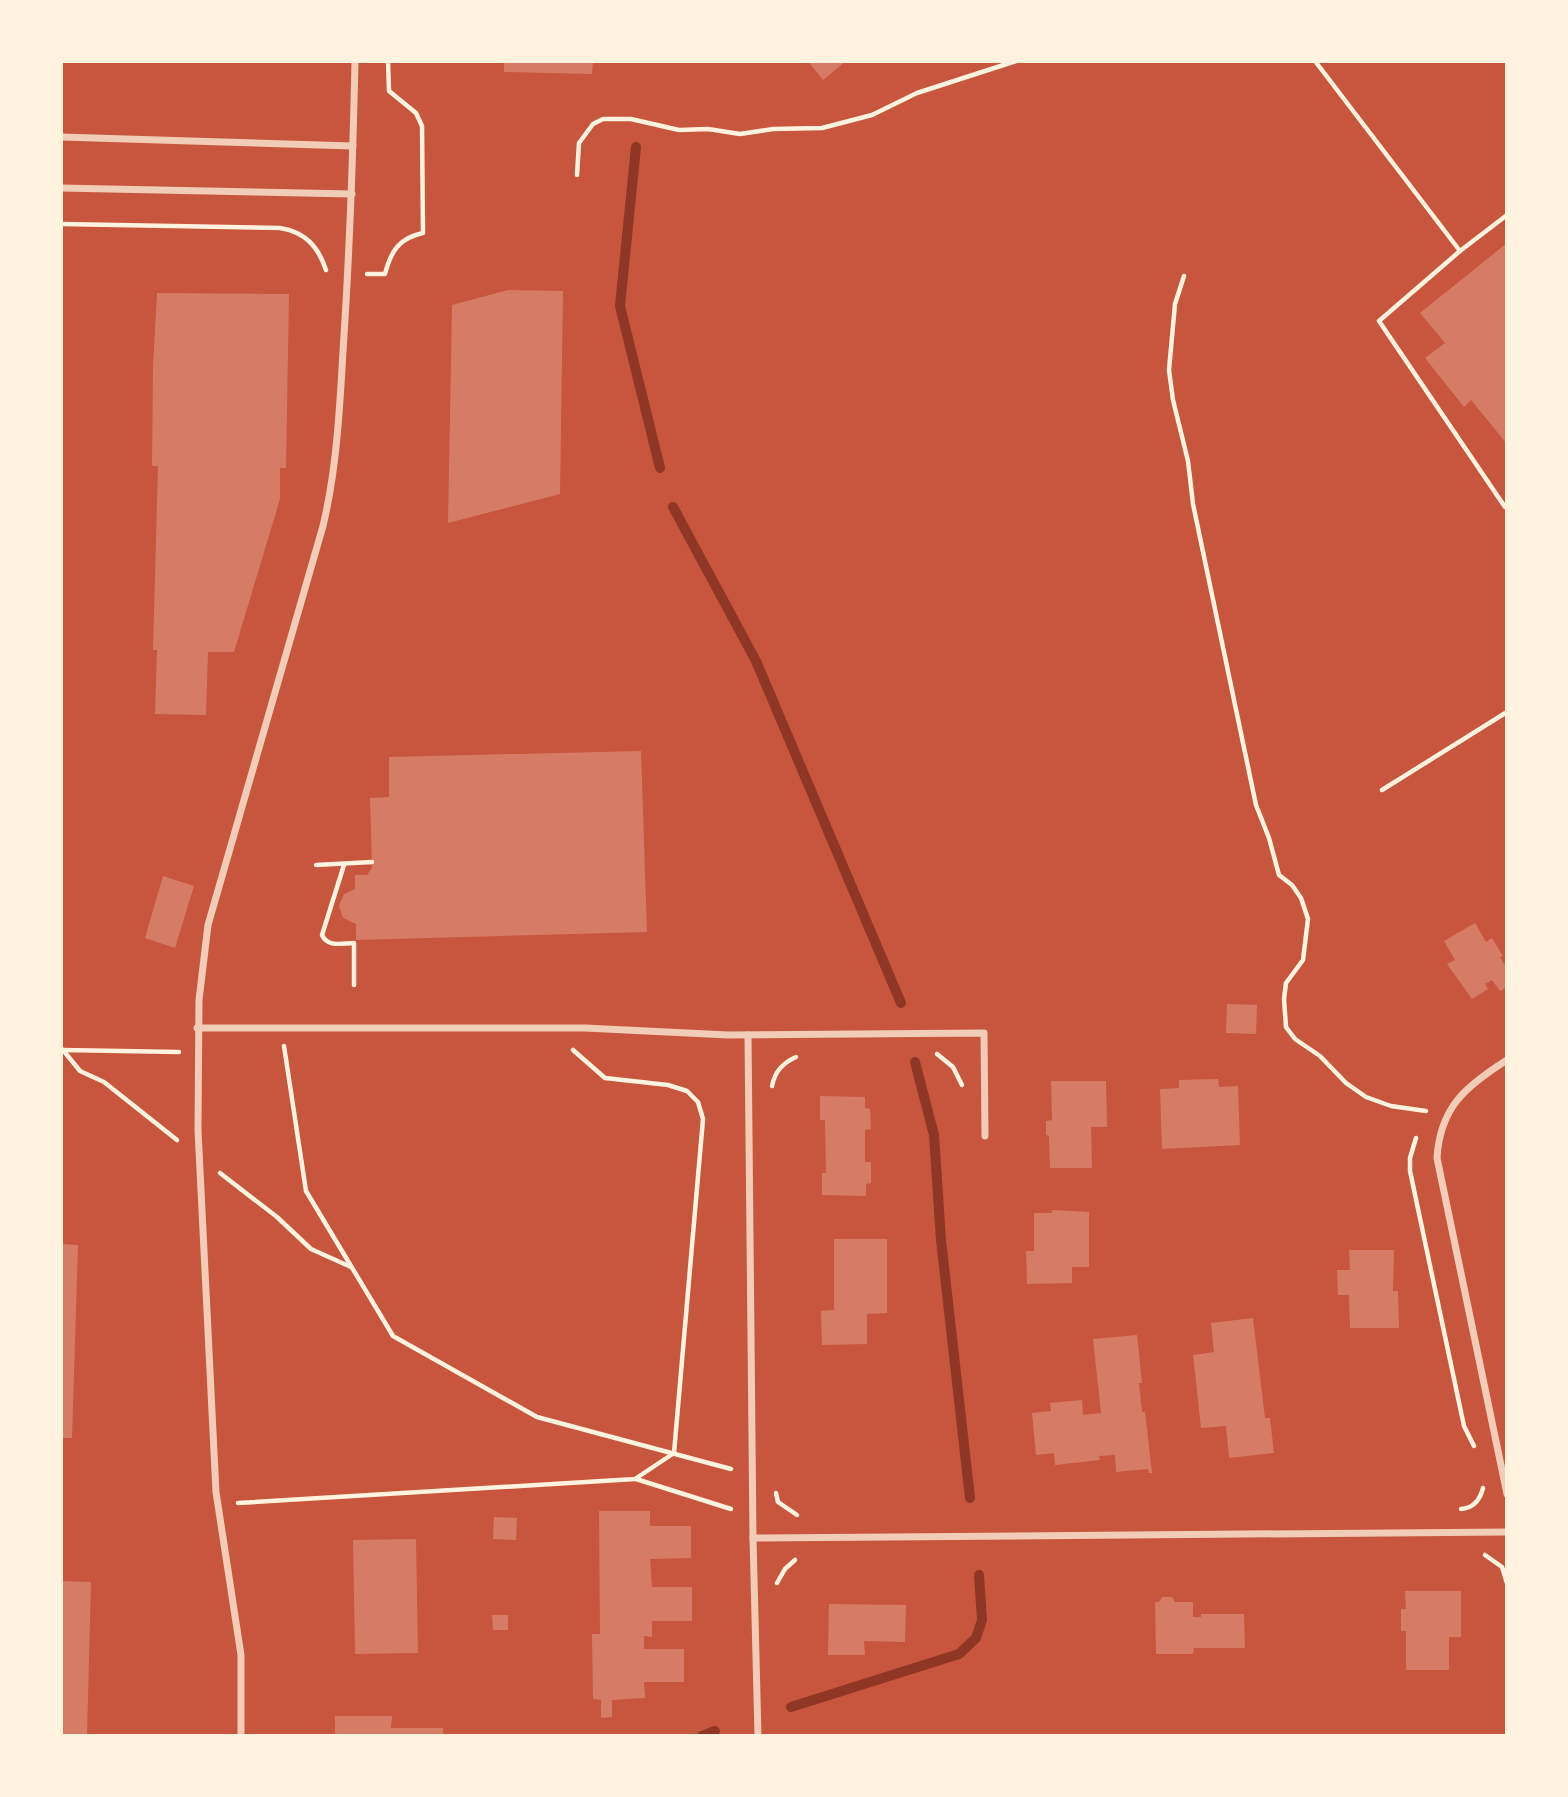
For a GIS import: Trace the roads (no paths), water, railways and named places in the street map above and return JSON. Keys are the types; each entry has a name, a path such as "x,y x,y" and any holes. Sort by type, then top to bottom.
{"street":[{"path":"241,1736 241,1655 216,1492 203,1233 197,1028 208,925 323,526 332,486 338,436 352,194 355,61"},
{"path":"61,137 353,146"},
{"path":"61,188 352,194"},
{"path":"197,1028 550,1028 748,1035 984,1033 985,1136"},
{"path":"748,1035 753,1538 758,1736"},
{"path":"1507,1060 1476,1080 1455,1102 1440,1133 1437,1158 1507,1494"},
{"path":"753,1538 1507,1532"}],"waterway":[{"path":"636,147 620,306 660,468"},
{"path":"673,507 756,661 901,1003"},
{"path":"915,1062 934,1135 941,1240 970,1498"},
{"path":"791,1707 959,1654 976,1638 982,1620 979,1575"},
{"path":"702,1736 715,1731"}]}
